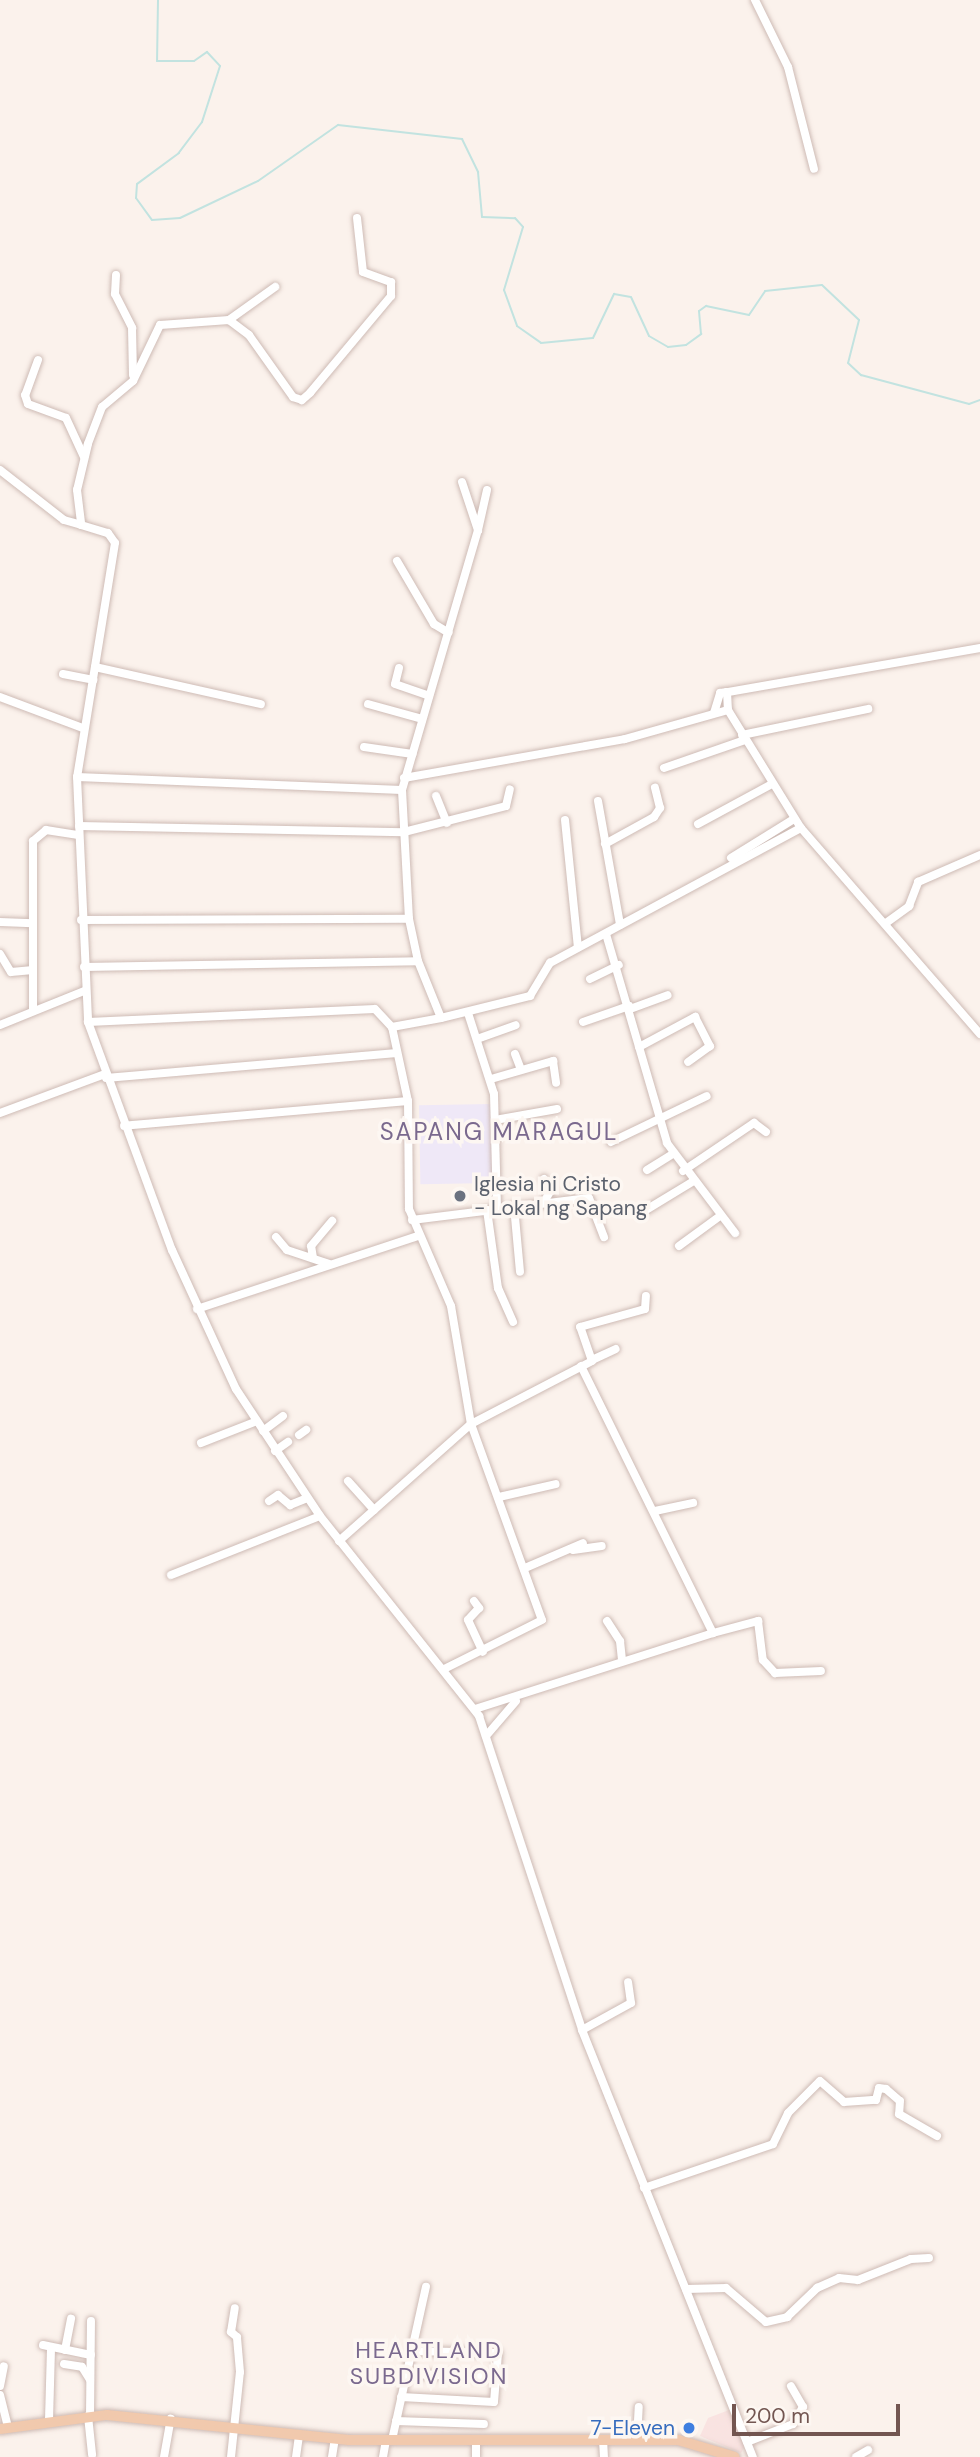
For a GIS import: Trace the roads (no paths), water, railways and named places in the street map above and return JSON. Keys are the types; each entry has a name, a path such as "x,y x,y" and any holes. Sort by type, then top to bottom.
{"main road":[{"path":"4,2429 89,2415 171,2419 335,2438 699,2442 735,2457"}],"street":[{"path":"755,0 788,67 814,169"},
{"path":"229,320 302,400 391,296 391,282 363,272 357,218"},
{"path":"116,275 115,294 132,328 133,381"},
{"path":"81,525 78,490 84,457 104,403 133,381 160,325 229,320 275,288"},
{"path":"38,360 24,395 28,404 66,418 84,457"},
{"path":"0,470 64,520 108,533 115,543 77,777 84,991 88,1022 105,1076 197,1309 257,1421 320,1516 475,1709 582,2030 753,2457"},
{"path":"462,482 478,530"},
{"path":"441,1018 418,961 410,919 402,790 488,490"},
{"path":"397,561 434,624 449,633"},
{"path":"715,713 719,693 980,648"},
{"path":"95,667 261,704"},
{"path":"399,668 395,684 429,696"},
{"path":"64,674 93,680"},
{"path":"727,692 728,710 794,819 980,1033"},
{"path":"0,697 83,728"},
{"path":"368,704 422,719"},
{"path":"664,768 744,738 868,709"},
{"path":"404,778 625,739 728,710"},
{"path":"364,747 412,754"},
{"path":"77,777 402,790"},
{"path":"698,824 772,784"},
{"path":"604,844 654,817 660,808 655,788"},
{"path":"33,1010 34,835 46,830 404,832 506,806 510,789"},
{"path":"436,796 447,823"},
{"path":"598,801 620,925"},
{"path":"731,858 794,819"},
{"path":"565,820 578,947"},
{"path":"392,1027 468,1013 530,996 550,963 801,828"},
{"path":"886,923 909,906 918,882 980,855"},
{"path":"81,920 410,919"},
{"path":"0,922 33,923"},
{"path":"606,934 619,965 660,1122 673,1154 683,1171 735,1233"},
{"path":"0,954 11,972 33,970"},
{"path":"84,967 418,961"},
{"path":"590,979 619,965"},
{"path":"0,1025 84,991"},
{"path":"583,1023 668,995"},
{"path":"88,1022 375,1009 392,1027 408,1101 404,1182 412,1220 451,1306 471,1424 525,1568 541,1624 444,1669"},
{"path":"468,1013 491,1079 495,1120 497,1209"},
{"path":"639,1047 695,1017 710,1046 688,1062"},
{"path":"477,1039 516,1025"},
{"path":"0,1113 105,1076 397,1053"},
{"path":"515,1054 521,1070"},
{"path":"491,1079 553,1061 556,1083"},
{"path":"611,1142 660,1122 707,1096"},
{"path":"124,1126 408,1101"},
{"path":"495,1120 557,1109"},
{"path":"683,1171 754,1123 766,1132"},
{"path":"647,1170 673,1154"},
{"path":"544,1180 551,1188 544,1202"},
{"path":"641,1213 692,1182"},
{"path":"412,1220 589,1198 604,1237"},
{"path":"514,1206 520,1272"},
{"path":"487,1210 498,1288 513,1322"},
{"path":"679,1246 720,1216"},
{"path":"313,1258 311,1246 332,1221"},
{"path":"197,1309 418,1236"},
{"path":"276,1237 283,1248 329,1264"},
{"path":"592,1360 579,1327 645,1310 646,1296"},
{"path":"339,1541 471,1424 616,1349"},
{"path":"582,1366 713,1633"},
{"path":"263,1431 283,1416"},
{"path":"201,1443 257,1421"},
{"path":"275,1451 288,1442"},
{"path":"348,1481 374,1510"},
{"path":"499,1497 556,1485"},
{"path":"269,1501 278,1495 290,1505 307,1498"},
{"path":"655,1511 693,1503"},
{"path":"172,1574 320,1516"},
{"path":"525,1568 583,1543"},
{"path":"572,1548 602,1546"},
{"path":"474,1601 479,1608 468,1620 483,1653"},
{"path":"607,1621 620,1641 622,1661"},
{"path":"475,1709 622,1661 758,1621 762,1660 775,1673 821,1671"},
{"path":"486,1736 516,1701"},
{"path":"582,2030 631,2003 628,1982"},
{"path":"645,2188 773,2144 788,2113 820,2081 844,2102 876,2100 879,2088 886,2089 900,2101 899,2114 937,2136"},
{"path":"686,2289 726,2288 766,2322 787,2317 817,2288 839,2278 858,2280 911,2259 929,2258"},
{"path":"383,2457 396,2421 426,2287"},
{"path":"231,2457 231,2428 240,2372 231,2332 235,2308"},
{"path":"65,2350 71,2319"},
{"path":"91,2321 89,2415 92,2455"},
{"path":"49,2420 47,2346 91,2355"},
{"path":"401,2397 494,2402 498,2353 412,2351"},
{"path":"64,2364 82,2367 91,2383"},
{"path":"0,2386 4,2366"},
{"path":"407,2374 496,2377"},
{"path":"747,2442 793,2424 803,2407 791,2386"},
{"path":"0,2395 4,2429"},
{"path":"637,2440 639,2407"},
{"path":"164,2457 171,2419"},
{"path":"396,2421 484,2424"},
{"path":"296,2457 299,2435"},
{"path":"332,2457 335,2438"},
{"path":"476,2440 476,2457"},
{"path":"603,2440 604,2457"},
{"path":"856,2457 868,2450"}],"waterway":[{"path":"158,0 157,61 194,61 207,52 220,66 202,122 179,153 137,184 136,198 152,220 180,218 258,181 338,125 462,139 478,172 482,217 515,218 523,227 504,290 517,326 541,343 593,338 614,294 631,297 649,336 668,347 686,345 701,334 699,311 706,306 749,315 765,291 822,285 859,320 848,363 861,375 969,404 980,400"}],"place":[{"name":"Iglesia ni Cristo - Lokal ng Sapang","path":"460,1196"},
{"name":"7-Eleven","path":"689,2428"}],"district":[{"name":"SAPANG MARAGUL","path":"499,1132"},
{"name":"HEARTLAND SUBDIVISION","path":"429,2363"}]}
